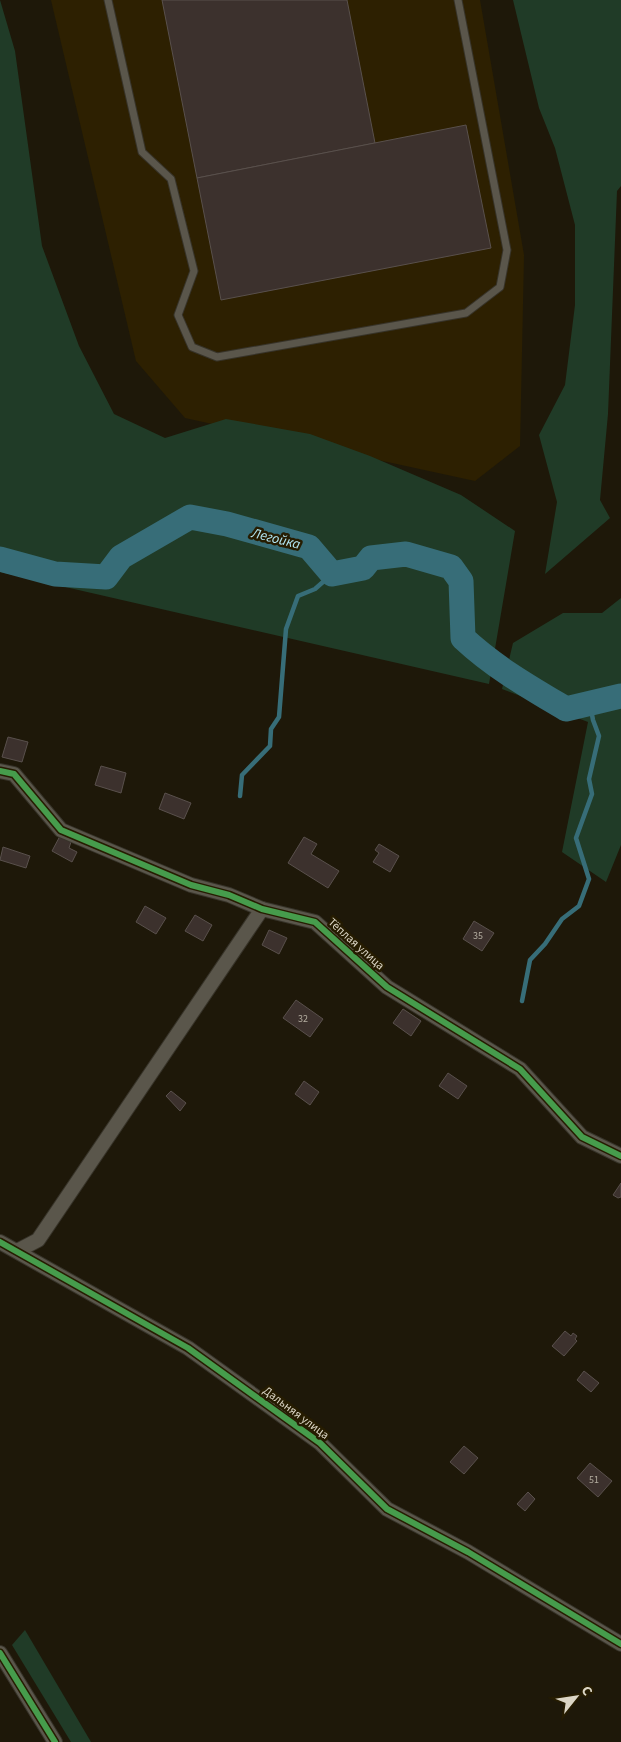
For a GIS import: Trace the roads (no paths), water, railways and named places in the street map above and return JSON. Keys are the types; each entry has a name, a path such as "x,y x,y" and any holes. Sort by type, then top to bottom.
{"street":[{"name":"Тёплая улица","path":"0,771 14,774 61,830 191,885 229,895 262,909 315,922 387,987 520,1069 582,1136 621,1156"},
{"path":"17,1251 38,1240 262,909"},
{"name":"Дальняя улица","path":"0,1242 188,1348 320,1443 387,1509 468,1552 621,1644"},
{"path":"0,1653 55,1742"}],"lane":[{"path":"108,0 142,152 171,179 194,271 178,315 192,347 217,357 466,313 500,287 506,250 458,0"}],"waterway":[{"name":"Легойка","path":"0,559 55,574 106,577 121,557 190,517 227,524 309,547 332,574 363,568 371,558 406,554 451,567 461,581 463,638 512,676 566,709 621,696"},
{"path":"240,796 242,775 270,746 271,729 279,717 286,629 298,596 315,589 332,574"},
{"path":"522,1001 530,960 545,944 562,919 579,906 589,879 576,838 592,794 589,779 599,736 590,704"}]}
